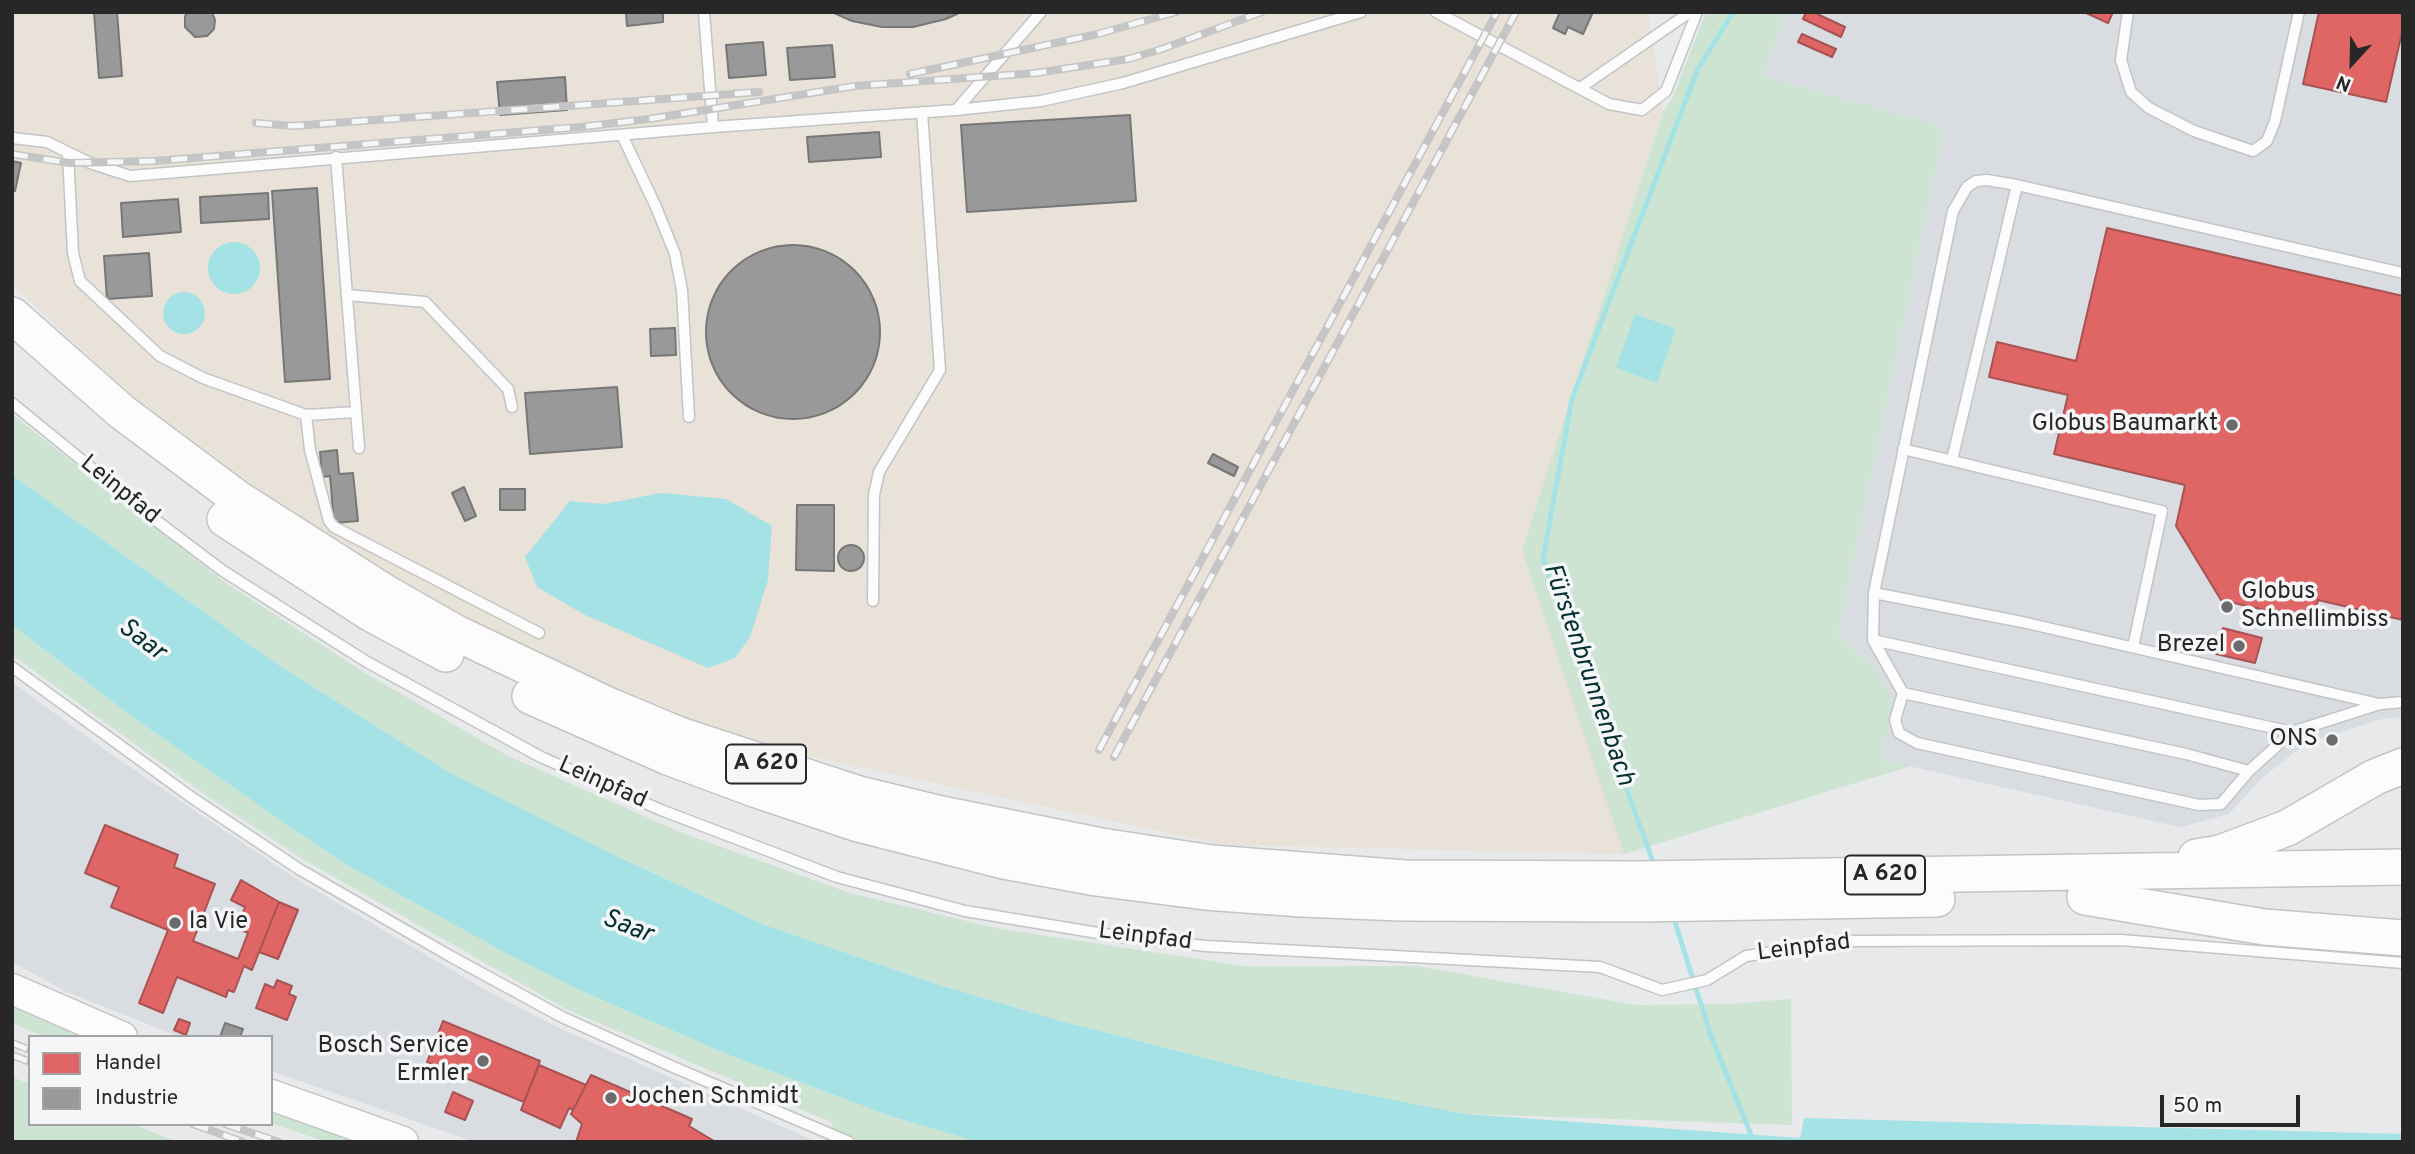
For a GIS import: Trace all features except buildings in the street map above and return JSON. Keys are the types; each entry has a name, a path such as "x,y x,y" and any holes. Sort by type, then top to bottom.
{"highway":[{"name":"A 620","path":"12,315 122,412 237,498 307,544 456,633 610,706 677,734 859,794 1006,829 1101,846 1212,863 1639,892"},
{"name":"A 620","path":"12,348 105,429 171,480 292,564 370,613 438,651 600,728 754,789 855,822 1004,861 1096,878 1205,892 1302,899 1453,904 1639,892 2084,885 2403,891"},
{"path":"2084,885 2220,853 2287,828 2375,777 2403,766"},
{"name":"A 620","path":"2084,885 2403,867"},
{"path":"2084,885 2264,927 2403,939"}],"main road":[{"path":"12,989 117,1035"},
{"path":"273,1096 403,1142"}],"lane":[{"path":"704,12 713,127"},
{"path":"956,110 1041,12"},
{"path":"12,138 47,142 68,154 130,176 713,127 956,110 1041,101 1123,83 1360,12"},
{"path":"1436,12 1609,104 1642,110 1666,91 1697,12"},
{"path":"1580,88 1690,12"},
{"path":"2128,12 2121,60 2131,92 2150,108 2194,131 2253,151 2267,141 2275,121 2299,12"},
{"path":"873,601 874,495 879,472 940,370 922,112"},
{"path":"622,135 675,254 682,290 689,417"},
{"path":"68,154 73,253 80,281 160,356 203,378 306,415 356,412"},
{"path":"336,158 359,448"},
{"path":"2403,273 2017,185 1987,180 1976,181 1967,187 1953,211 1903,449 1874,593 1873,640 1903,693 1895,720 1899,733 1917,743 2199,805 2221,804 2249,771 2292,732 2379,704 2403,702"},
{"path":"1952,460 2017,185"},
{"path":"347,295 425,302 508,389 512,407"},
{"name":"Leinpfad","path":"12,403 149,516 223,571 367,662 541,757 605,787 837,877 965,911 1122,937 1219,947 1600,967 1662,990 1707,980 1746,956 1849,941 2121,940 2403,963"},
{"path":"306,415 310,450 329,521 334,527 539,633"},
{"path":"1903,449 2162,511 2133,647"},
{"path":"1874,593 2133,647 2379,704"},
{"path":"1873,640 2292,732"},
{"path":"12,667 191,797 299,869 450,956 562,1017 849,1142"},
{"path":"1903,693 2186,754 2249,771"}],"shaded area":[{"path":"12,12 1648,12 1663,112 1522,550 1624,854 1224,845 738,741 575,672 422,599 272,500 134,397 12,285"},
{"path":"1787,12 2403,12 2403,717 2382,719 2305,744 2262,778 2229,814 2180,827 1882,760 1877,671 1838,634 1938,158 1761,75"},
{"path":"12,682 102,748 293,877 482,988 559,1028 817,1142 475,1142 273,1072 273,1035 175,1035 67,992 12,962"}],"green space":[{"path":"1706,12 1787,12 1761,76 1943,126 1838,634 1877,671 1892,702 1882,760 1911,766 1624,854 1522,550 1663,112 1673,97"},
{"path":"12,414 226,583 362,671 508,756 685,834 850,893 996,928 1244,966 1417,966 1636,1005 1727,1004 1791,999 1792,1125 1465,1114 1283,1078 1061,1021 939,985 762,924 604,850 449,772 277,664 12,475"},
{"path":"12,625 137,720 344,863 515,958 586,993 734,1057 890,1116 978,1142 826,1142 833,1123 566,1009 304,860 197,789 12,655"},
{"path":"12,1003 85,1035 40,1035 12,1023"},
{"path":"12,1077 28,1083 28,1126 137,1126 178,1142 12,1142"},
{"path":"273,1108 373,1142 326,1142 273,1124"}],"water":[{"path":"234,242 253,249 260,268 253,287 234,294 215,287 208,268 215,249"},
{"path":"184,292 199,298 205,313 199,328 184,334 169,328 163,313 169,298"},
{"path":"1635,314 1676,329 1657,383 1616,368"},
{"name":"Saar","path":"12,475 277,664 449,772 604,850 762,924 939,985 1061,1021 1283,1078 1465,1114 1800,1138 1804,1118 2403,1134 2403,1142 978,1142 890,1116 734,1057 586,993 515,958 397,893 344,863 293,829 137,720 12,625"},
{"path":"661,493 726,499 772,526 768,580 750,637 735,658 708,668 585,615 537,587 525,557 570,501 604,504"}],"waterway":[{"name":"Fürstenbrunnenbach","path":"1655,867 1543,559 1572,399 1697,71 1733,12"},
{"name":"Fürstenbrunnenbach","path":"1673,916 1711,1036 1754,1142"}],"railway":[{"path":"910,74 1098,34 1176,12"},
{"path":"12,154 69,163 155,161 580,127 649,119 855,86 1036,73 1128,59 1262,12"},
{"path":"1099,750 1497,12"},
{"path":"1114,757 1516,12"},
{"path":"256,123 293,126 759,92"},
{"path":"12,1043 28,1049"},
{"path":"12,1055 28,1061"},
{"path":"199,1126 243,1142"},
{"path":"231,1126 279,1142"}],"place":[{"name":"Globus Baumarkt","path":"2232,425"},
{"name":"Globus Schnellimbiss","path":"2227,607"},
{"name":"Brezel","path":"2239,646"},
{"name":"ONS","path":"2332,740"},
{"name":"la Vie","path":"175,923"},
{"name":"Bosch Service Ermler","path":"483,1061"},
{"name":"Jochen Schmidt","path":"611,1098"}]}
